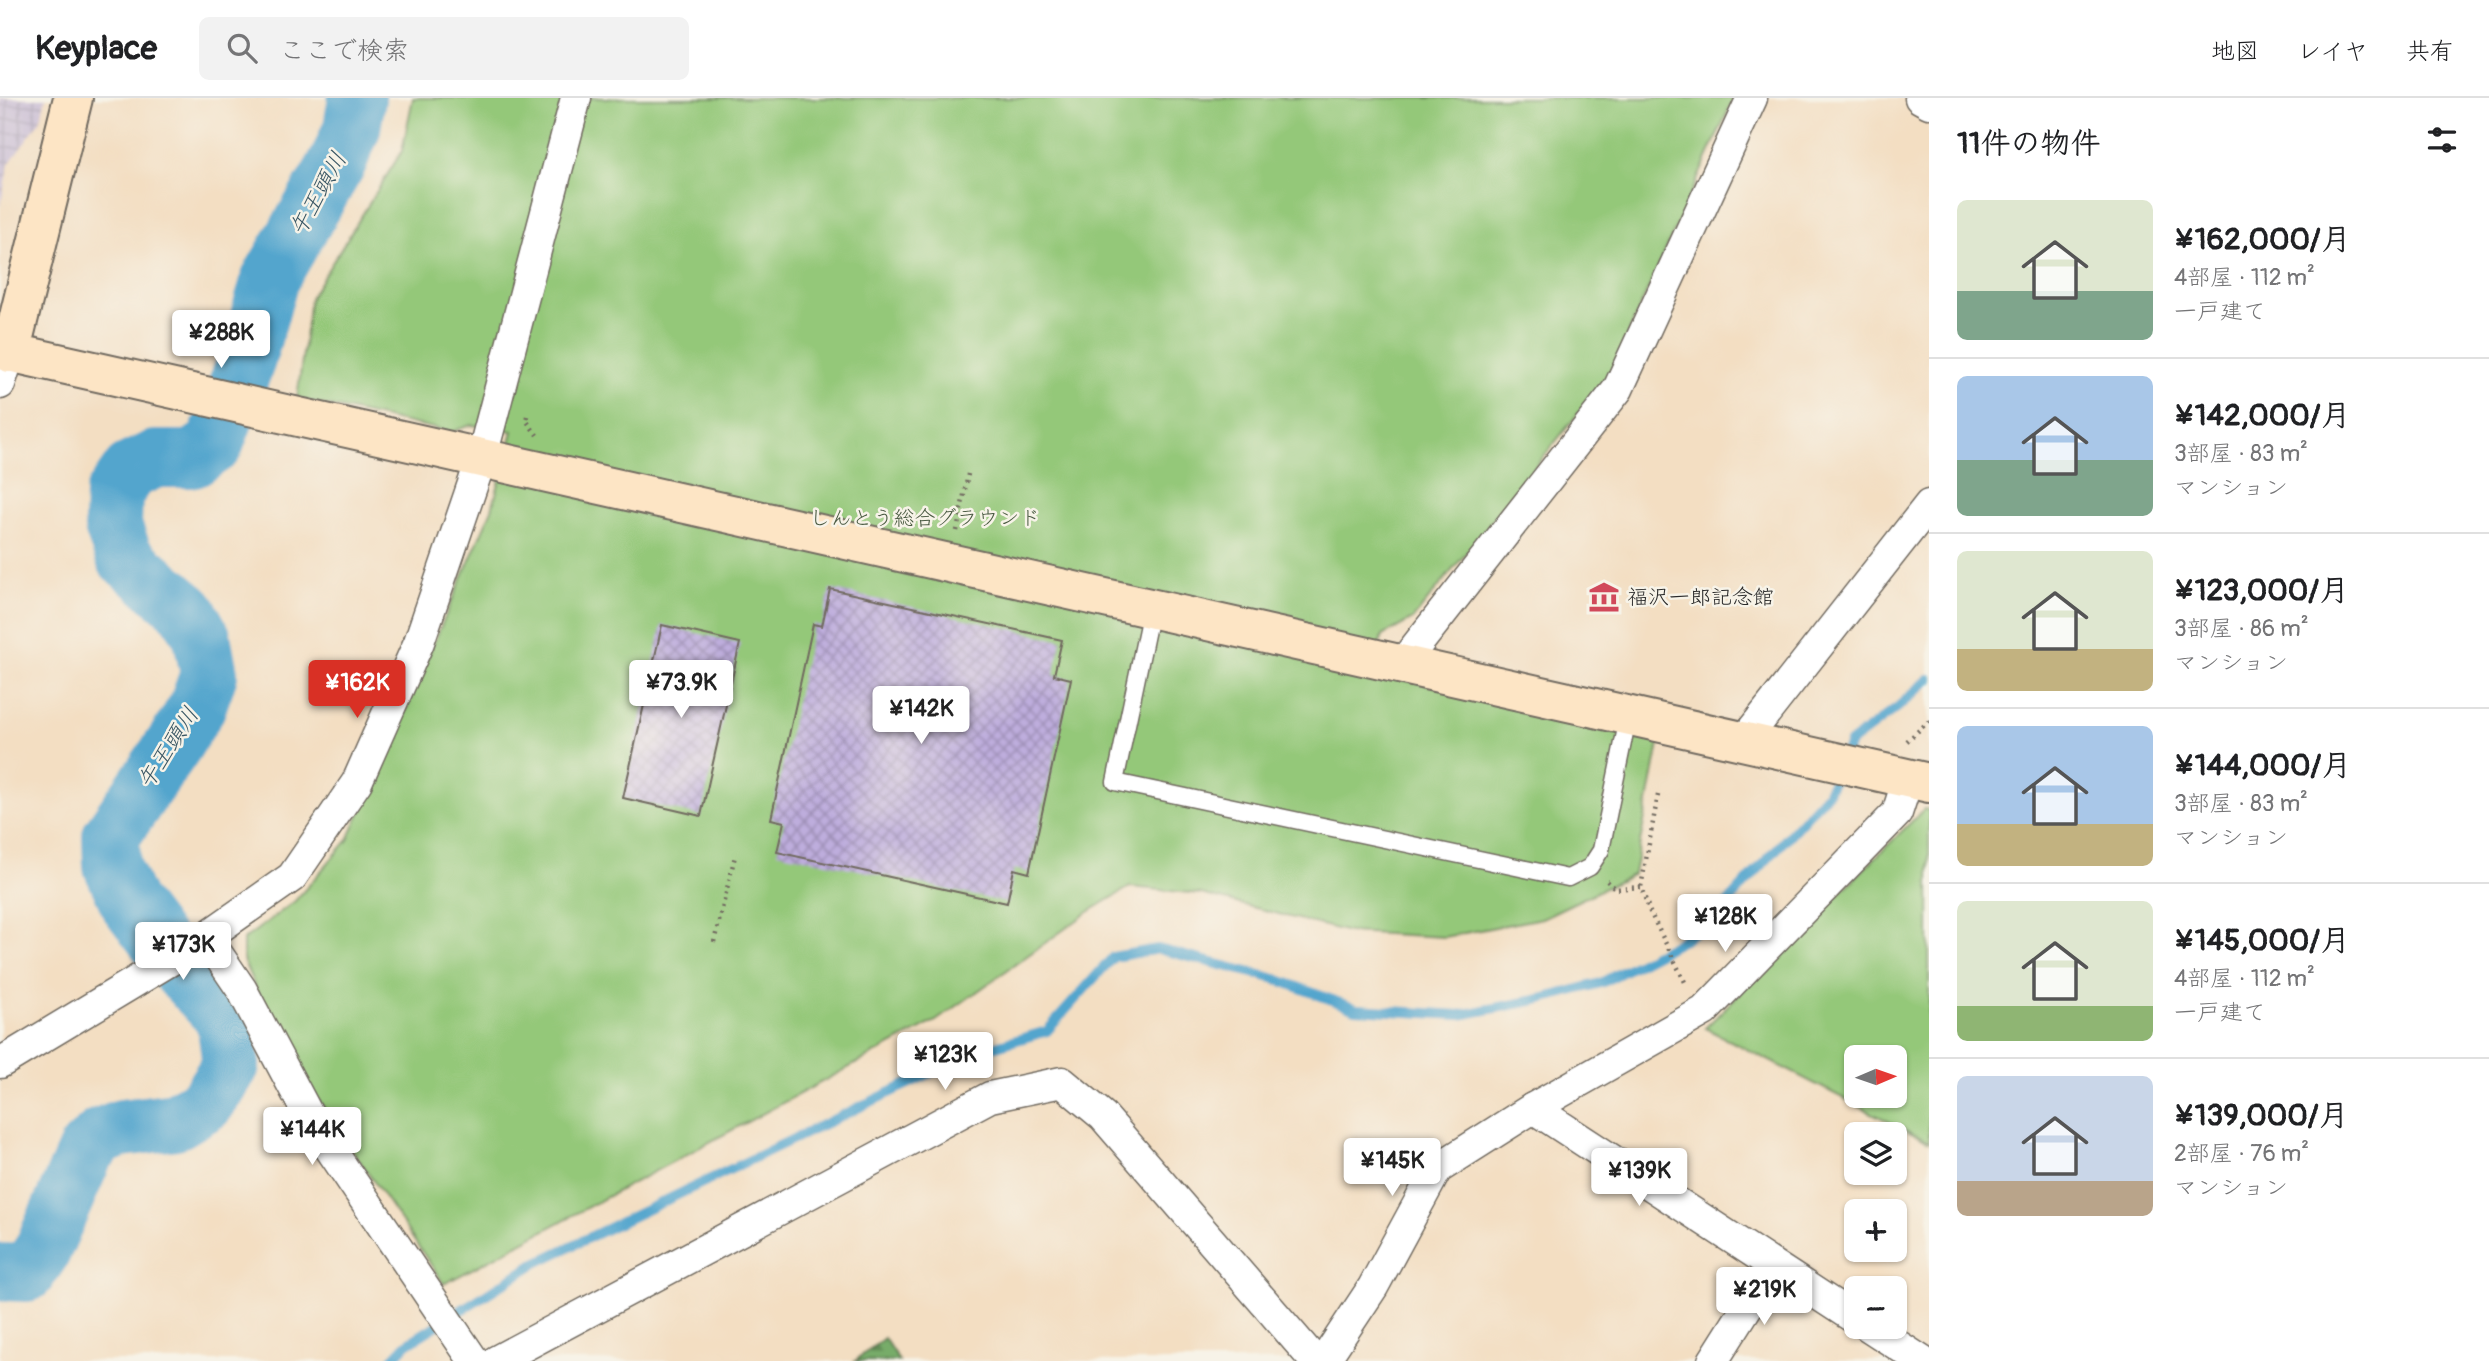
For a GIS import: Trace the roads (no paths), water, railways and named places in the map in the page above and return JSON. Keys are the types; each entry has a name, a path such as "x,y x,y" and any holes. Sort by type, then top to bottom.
{"street":[{"path":"72,98 3,362 147,383 1904,778 1897,813 1704,1012 1533,1108 1437,1169 1373,1287 1324,1361"},
{"path":"0,1063 196,944 292,877 358,782 419,642 481,460 576,98"},
{"path":"1402,664 1618,389 1752,98"},
{"path":"1920,98 1929,103"},
{"path":"1742,743 1929,505"},
{"path":"196,944 242,990 312,1122 474,1361"},
{"path":"496,1361 990,1097 1062,1082 1102,1116 1315,1361"},
{"path":"1533,1108 1844,1312"},
{"path":"1713,1361 1773,1266"},
{"path":"1888,1339 1922,1361"}],"lane":[{"path":"1151,610 1115,782 1568,878 1590,867 1601,850 1628,718"}],"waterway":[{"name":"午王頭川","path":"0,1272 27,1273 42,1251 86,1151 102,1136 122,1128 176,1121 206,1103 231,1065 225,1019 182,973 129,904 112,866 111,836 197,707 209,674 202,637 187,610 125,558 113,526 114,494 130,471 155,459 193,459 215,444 247,359 270,279 338,162 352,128 357,98"},
{"path":"1845,755 1850,743 1898,707 1929,679"},
{"path":"391,1361 407,1344 536,1263 972,1053 1047,1031 1113,957 1158,949 1276,979 1356,1009 1460,1015 1541,999 1601,983 1679,942 1710,922 1827,794 1837,772"}],"place":[{"name":"福沢一郎記念館","path":"1604,597"}],"park label":[{"name":"しんとう総合グラウンド","path":"925,518"}]}
